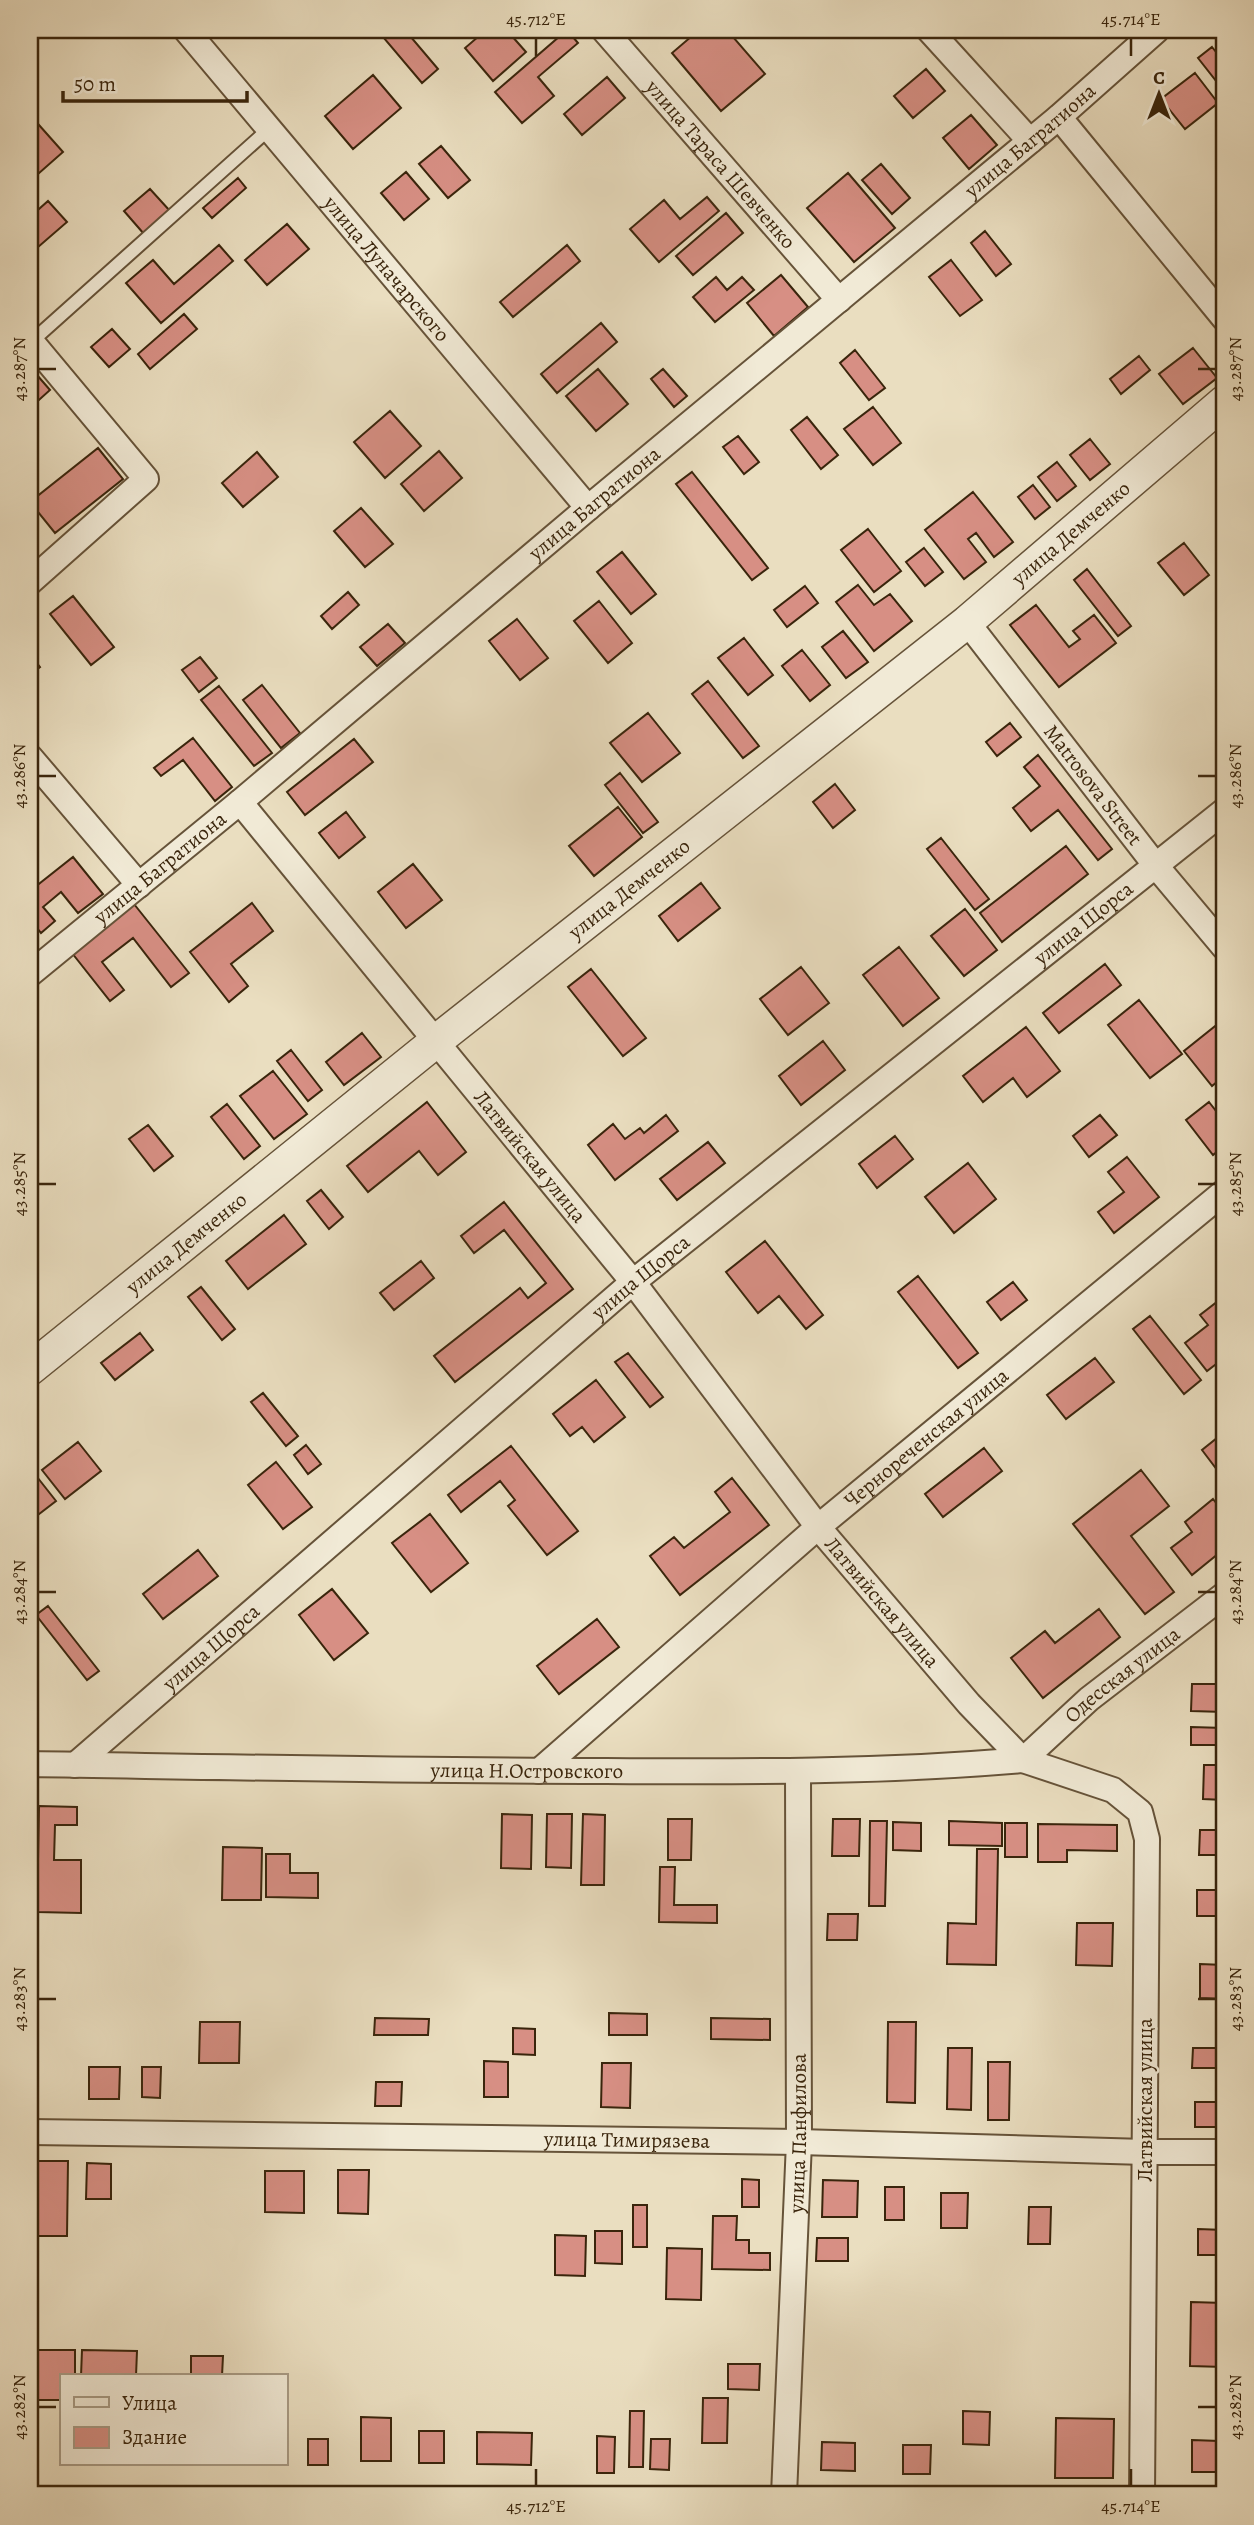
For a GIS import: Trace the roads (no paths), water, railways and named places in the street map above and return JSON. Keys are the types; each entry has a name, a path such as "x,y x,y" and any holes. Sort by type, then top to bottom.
{"street":[{"name":"улица Луначарского","path":"186,30 588,508"},
{"name":"улица Тараса Шевченко","path":"604,30 839,300"},
{"path":"929,30 1030,141"},
{"name":"улица Багратиона","path":"30,974 240,802 588,508 1059,117 1157,30"},
{"path":"1059,117 1224,318"},
{"path":"30,582 146,479 31,341"},
{"name":"улица Демченко","path":"30,1370 435,1042 967,622 1224,401"},
{"name":"Matrosova Street","path":"967,622 1156,866 1224,947"},
{"path":"30,757 139,885"},
{"name":"Латвийская улица","path":"240,802 633,1282 818,1527 969,1704 1023,1760 1113,1790 1140,1812 1147,1839 1142,2495"},
{"name":"улица Щорса","path":"75,1765 633,1282 1224,811"},
{"name":"Чернореченская улица","path":"539,1771 818,1527 1224,1192"},
{"name":"Одесская улица","path":"1023,1760 1089,1699 1224,1595"},
{"name":"улица Н.Островского","path":"30,1764 798,1772 950,1766 1023,1760"},
{"name":"улица Панфилова","path":"784,2495 799,2142 798,1772"},
{"name":"улица Тимирязева","path":"30,2132 799,2142 1224,2152"}],"lane":[{"path":"31,341 269,129"}]}
